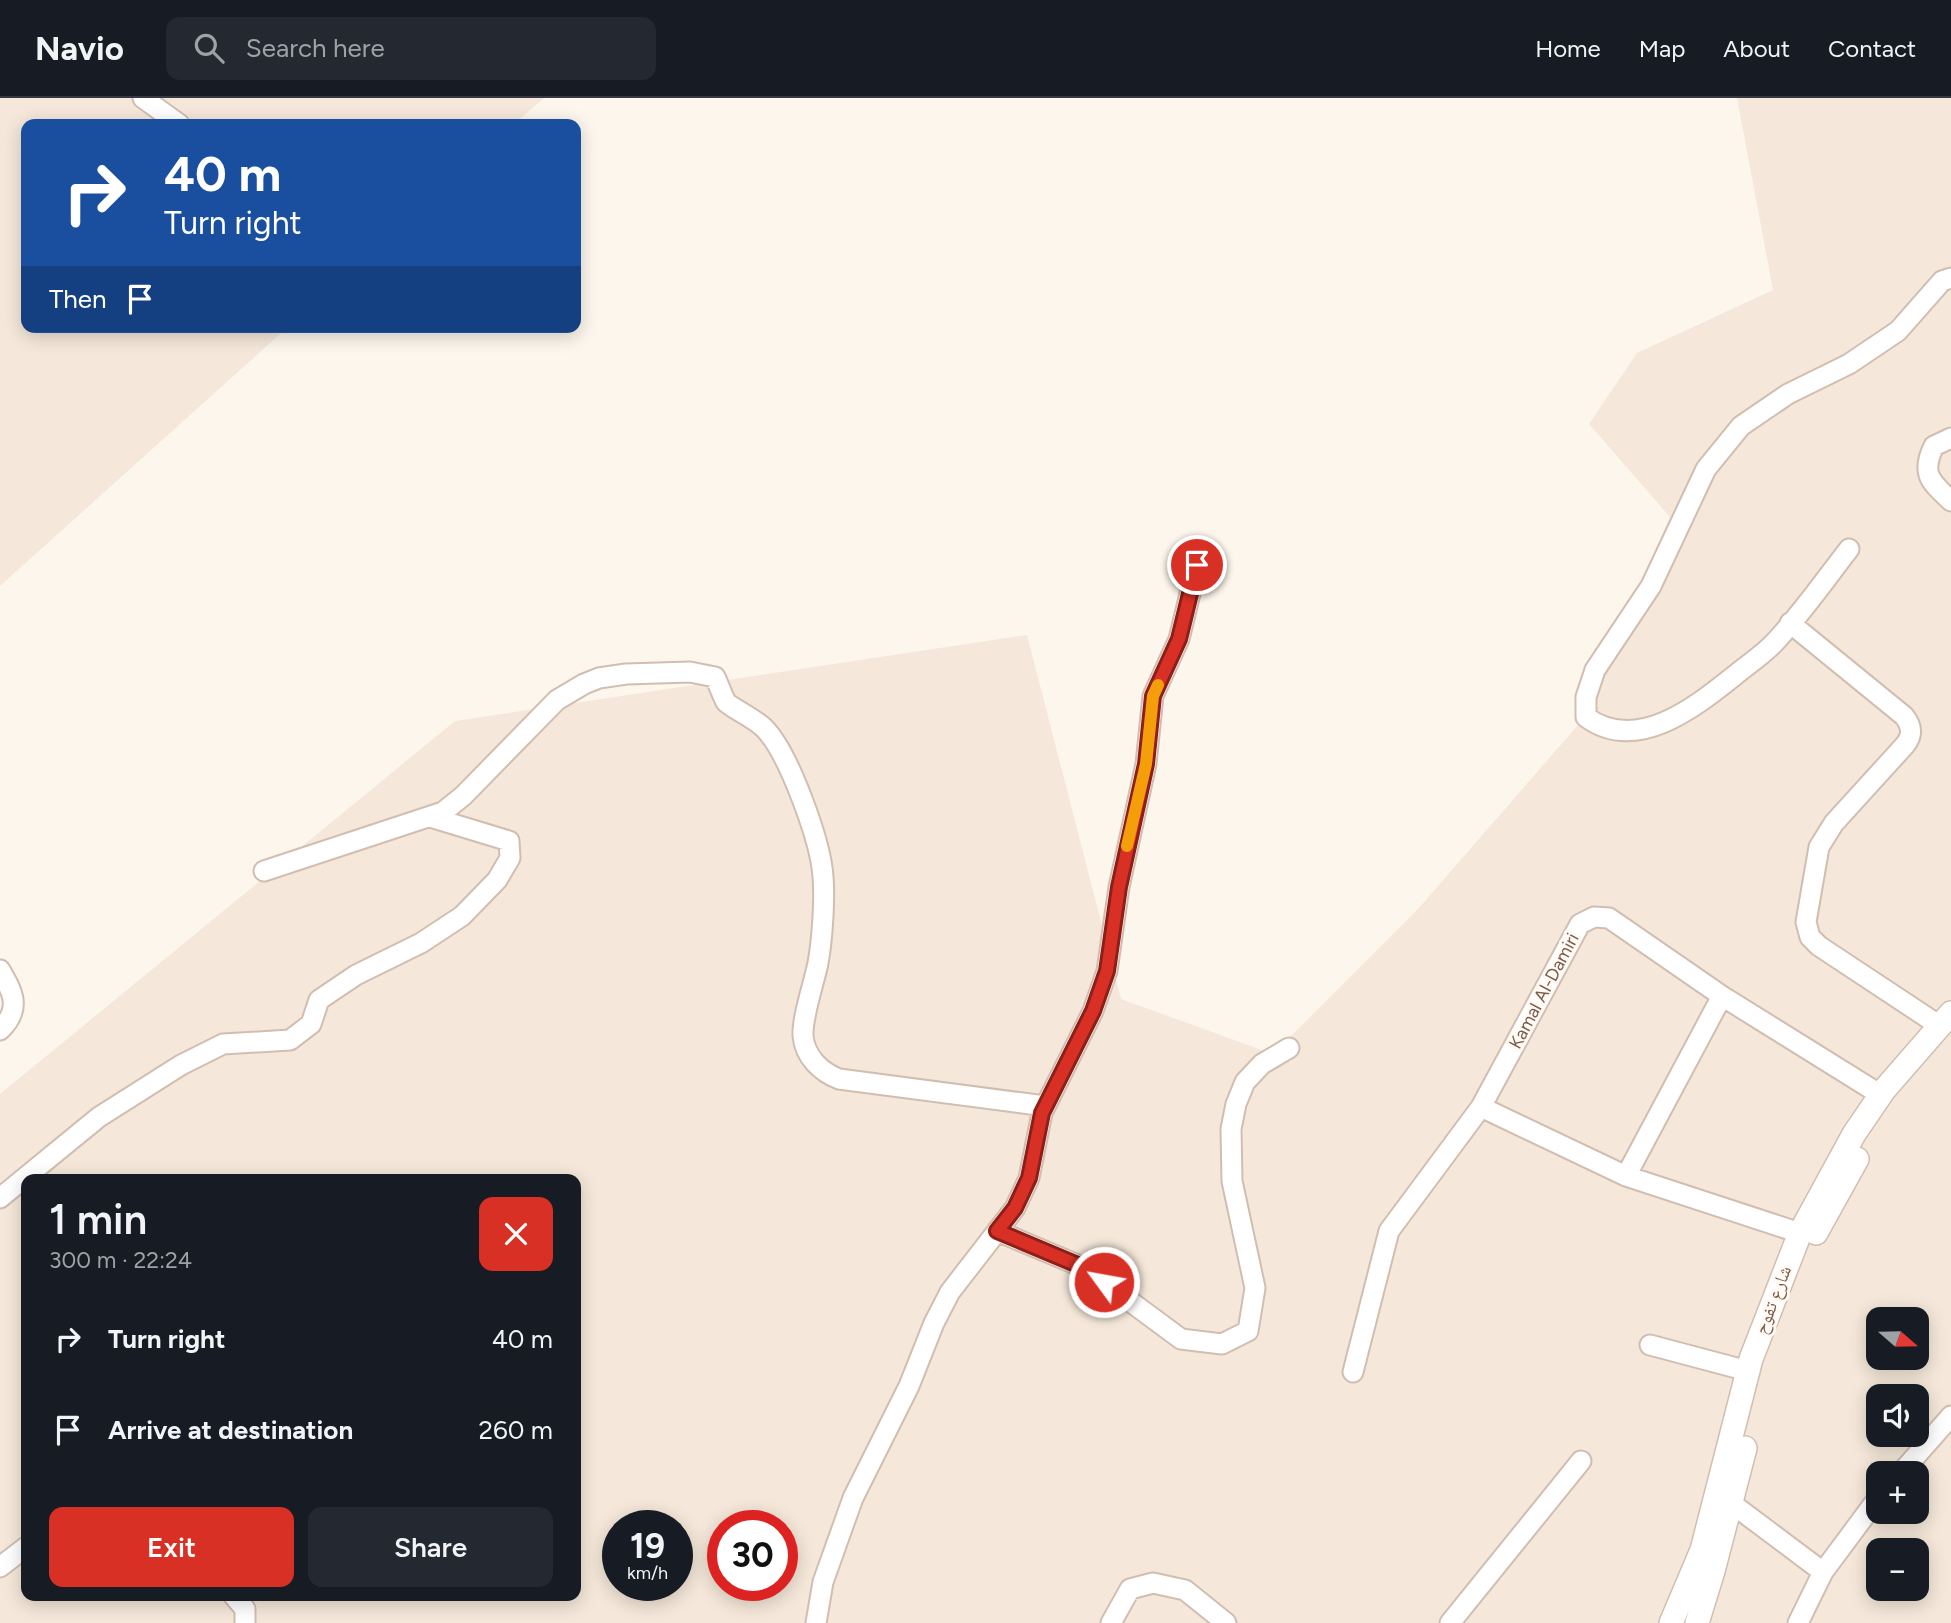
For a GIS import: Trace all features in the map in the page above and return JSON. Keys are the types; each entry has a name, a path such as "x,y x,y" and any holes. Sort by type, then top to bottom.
{"street":[{"path":"143,98 172,119"},
{"path":"1849,549 1774,643 1695,708 1649,727 1629,732 1606,728 1586,716 1586,697 1595,670 1651,586 1706,469 1741,426 1788,394 1849,364 1898,331 1942,281 1951,278"},
{"path":"1951,439 1934,446 1926,469 1932,483 1951,502"},
{"path":"816,1623 822,1582 853,1498 909,1385 934,1323 950,1292 1015,1208 1029,1178 1042,1113 1093,1011 1107,971 1119,887 1146,764 1153,696 1179,639 1197,565"},
{"path":"1790,623 1904,716 1911,728 1905,745 1824,836 1815,860 1807,917 1808,932 1819,946 1945,1019"},
{"path":"264,871 430,817 454,804 547,709 584,684 599,678 626,674 690,672 715,677 727,704 753,718 774,739 782,752 809,819 823,876 819,960 803,1034 812,1059 827,1074 839,1079 1045,1106"},
{"path":"29,1174 99,1117 181,1065 223,1044 290,1040 311,1024 319,1000 356,975 421,943 462,916 497,880 510,858 509,841 430,817"},
{"name":"Kamal Al-Damiri","path":"1353,1372 1389,1231 1481,1107 1580,924 1594,917 1609,918 1721,996 1881,1095"},
{"path":"0,970 12,990 14,1001 11,1014 0,1030"},
{"path":"1626,1177 1721,996"},
{"name":"شارع تفوح","path":"1671,1623 1702,1550 1748,1371 1800,1233 1829,1177 1881,1095 1945,1019"},
{"path":"997,1231 1085,1268 1181,1339 1222,1344 1248,1331 1255,1288 1232,1181 1231,1129 1236,1104 1245,1082 1262,1064 1289,1048"},
{"path":"1697,1623 1765,1368 1794,1284 1811,1242 1918,1049"},
{"path":"1481,1107 1626,1177 1800,1233"},
{"path":"0,1198 21,1181"},
{"path":"1650,1345 1748,1371"},
{"path":"1911,1461 1951,1416"},
{"path":"1450,1623 1581,1461"},
{"path":"1731,1503 1823,1572"},
{"path":"1798,1623 1823,1572 1866,1514"},
{"path":"0,1567 21,1551"},
{"path":"1111,1623 1130,1590 1153,1583 1185,1590 1226,1623"},
{"path":"238,1601 245,1609 245,1623"}],"shaded area":[{"path":"0,98 544,98 520,119 21,119 21,333 281,333 0,586"},
{"path":"1737,98 1951,98 1951,1623 0,1623 0,1094 455,721 1027,635 1121,999 1273,1054 1418,909 1578,725 1670,517 1589,424 1637,353 1773,290"}],"slow traffic":[{"path":"1127,846 1146,764 1153,696 1158,685"}],"route":[{"path":"1104,1282 1085,1268 997,1231 1015,1208 1029,1178 1042,1113 1093,1011 1107,971 1131,822 1146,764 1153,696 1179,639 1197,565"}]}
